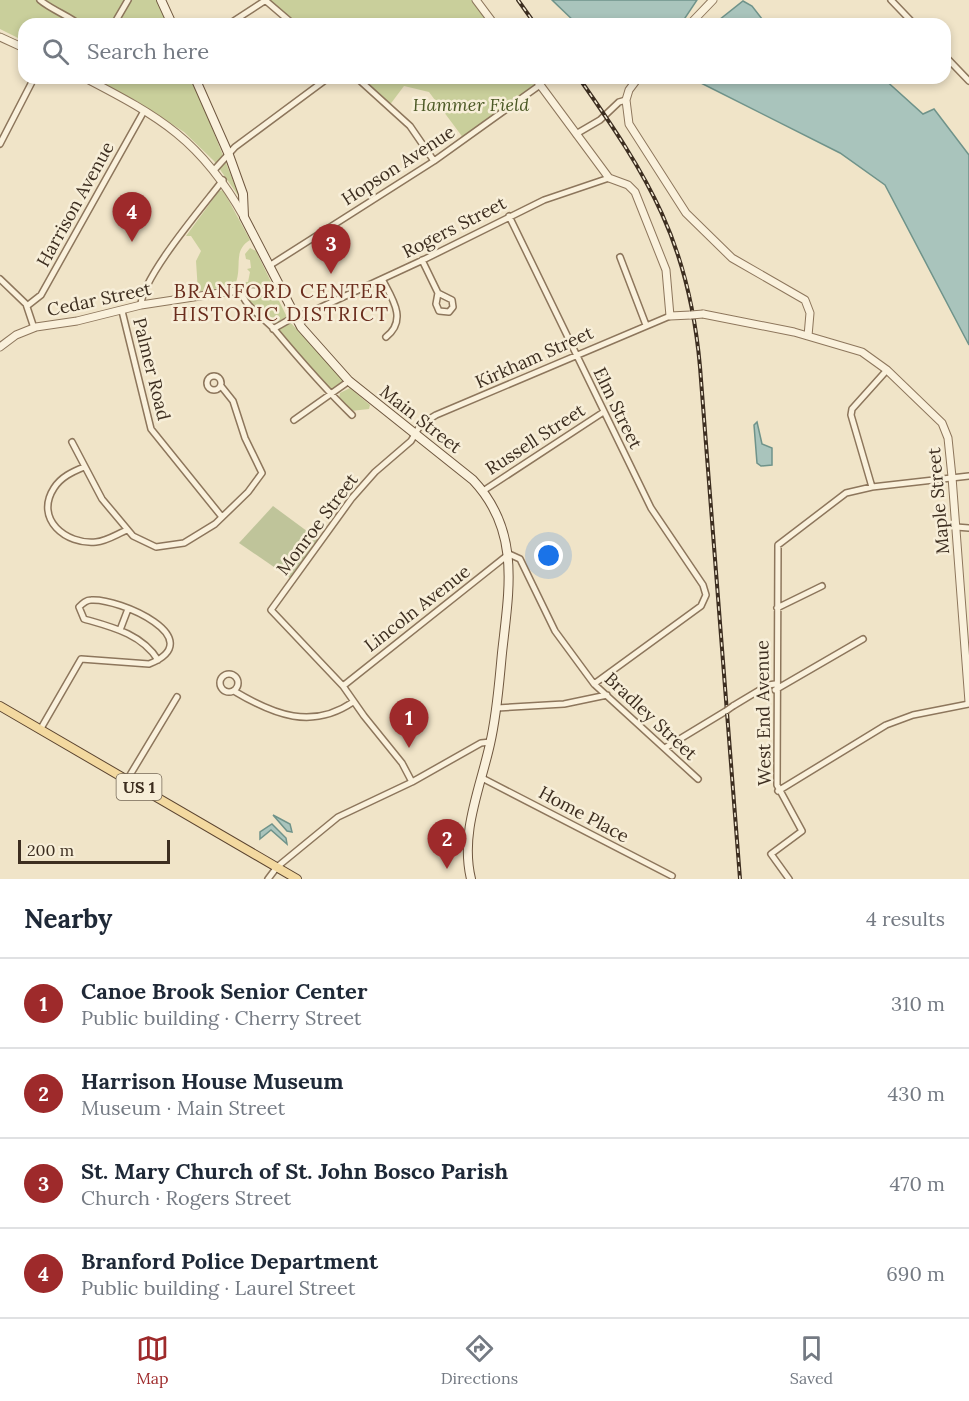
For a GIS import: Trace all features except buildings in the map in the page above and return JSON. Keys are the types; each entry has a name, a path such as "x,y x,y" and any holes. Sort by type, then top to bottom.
{"main road":[{"path":"161,0 169,18"},
{"path":"198,84 229,155 243,194 244,217"},
{"name":"Main Street","path":"244,217 297,320 349,381 460,468 483,491 501,523 509,554 508,600 491,742 467,839 471,879"},
{"name":"US 1","path":"0,706 297,879"}],"street":[{"path":"39,0 62,16 69,18"},
{"path":"118,18 128,0"},
{"path":"238,18 266,0 286,18"},
{"path":"476,0 490,18"},
{"path":"696,18 713,0"},
{"path":"891,0 908,18"},
{"path":"0,37 18,45"},
{"path":"951,62 969,81"},
{"path":"0,144 31,84"},
{"name":"Main Street","path":"97,84 180,134 215,169 244,217"},
{"path":"215,169 229,155 320,84"},
{"path":"364,84 410,126 434,161"},
{"path":"634,84 626,100 627,117 632,130 686,213 732,258 804,300 810,313 808,336"},
{"path":"540,85 609,178 632,188 642,206 666,270 670,316"},
{"name":"Hopson Avenue","path":"269,266 434,161 540,85"},
{"path":"576,134 600,120 626,100"},
{"name":"Harrison Avenue","path":"27,306 41,295 144,111"},
{"name":"Rogers Street","path":"273,329 297,320 544,200 609,178"},
{"path":"141,305 144,291 223,180"},
{"name":"Elm Street","path":"509,216 602,413 651,508 703,585 706,596 702,606 594,684"},
{"path":"620,257 646,325"},
{"path":"422,260 438,293"},
{"path":"0,279 27,306 34,328"},
{"path":"382,279 398,314 396,326 386,336"},
{"path":"241,291 244,299 330,395 352,415"},
{"name":"Cedar Street","path":"0,347 16,335 34,328 122,311 141,305 241,291 282,293"},
{"name":"Palmer Road","path":"122,311 153,434 222,517"},
{"name":"Maple Street","path":"670,316 703,314 808,336 862,352 887,370 942,423 948,438 952,477 969,702"},
{"name":"Kirkham Street","path":"415,434 421,424 436,415 670,316"},
{"path":"887,370 852,409 851,415 872,487 969,476"},
{"path":"294,420 349,381"},
{"path":"72,442 102,499 127,530 147,545 166,547 184,543 222,517 249,492 262,473 245,438 233,401 221,386"},
{"name":"Russell Street","path":"483,491 602,413"},
{"name":"Monroe Street","path":"343,686 271,610 352,498 415,434"},
{"path":"84,467 63,478 50,496 49,516 54,528 72,539 95,542 127,530"},
{"name":"West End Avenue","path":"789,879 771,854 802,831 778,791 775,687 777,550 785,537 835,499 846,493 872,487"},
{"path":"956,527 969,528"},
{"name":"Bradley Street","path":"509,554 520,559 555,631 594,684 698,779"},
{"name":"Lincoln Avenue","path":"343,686 509,554"},
{"path":"777,608 822,586"},
{"path":"40,730 81,658 140,664 158,660 170,649 168,634 145,616 128,609 91,600 79,607 84,620 120,630 152,650 158,660"},
{"path":"120,630 128,609"},
{"path":"665,748 768,685 775,687 863,639"},
{"path":"343,686 402,763 412,782"},
{"path":"234,691 269,708 308,719 338,712 353,702"},
{"path":"496,708 564,704 607,695"},
{"path":"127,780 177,697"},
{"path":"778,791 895,720 969,702"},
{"path":"268,879 277,867 338,817 412,782 482,743 491,742"},
{"name":"Home Place","path":"482,777 672,876"}],"green space":[{"path":"0,0 125,0 114,18 18,18 18,38 0,29"},
{"path":"131,0 158,0 166,18 120,18"},
{"path":"266,0 476,0 490,18 286,18"},
{"path":"194,84 240,198 214,161 184,132 135,100 102,85"},
{"name":"Hammer Field","path":"364,84 540,85 464,139 429,92 404,86 389,106"},
{"path":"223,190 250,240 239,254 235,285 198,292 196,261 201,251 191,236 186,236 219,191"},
{"path":"250,248 256,251 272,284 269,290 244,286 244,282 248,282 250,272 247,269 251,268 250,260 246,259 245,254"},
{"path":"246,295 277,297 287,317 271,325"},
{"path":"290,322 343,382 329,389 278,332 279,327"},
{"path":"350,388 370,405 369,409 351,411 339,399 340,393"},
{"path":"273,506 319,540 290,578 239,543"}],"water":[{"path":"552,0 697,0 685,18 571,18"},
{"path":"743,1 752,6 761,18 722,18"},
{"path":"703,84 890,84 923,114 934,109 969,155 969,345 885,185 840,153"},
{"path":"757,422 762,444 772,448 772,465 761,466 757,463 754,425"},
{"path":"273,815 290,824 292,832 287,831"},
{"path":"272,824 286,838 287,844 271,830 260,839 260,832"}],"railway":[{"path":"518,0 531,18"},
{"path":"583,84 626,148 662,213 686,283 695,323 740,879"}],"place":[{"name":"Branford Police Department","path":"132,242"},
{"name":"St. Mary Church of St. John Bosco Parish","path":"331,274"},
{"name":"Canoe Brook Senior Center","path":"409,748"},
{"name":"Harrison House Museum","path":"447,869"}],"district":[{"name":"BRANFORD CENTER HISTORIC DISTRICT","path":"281,302"}]}
